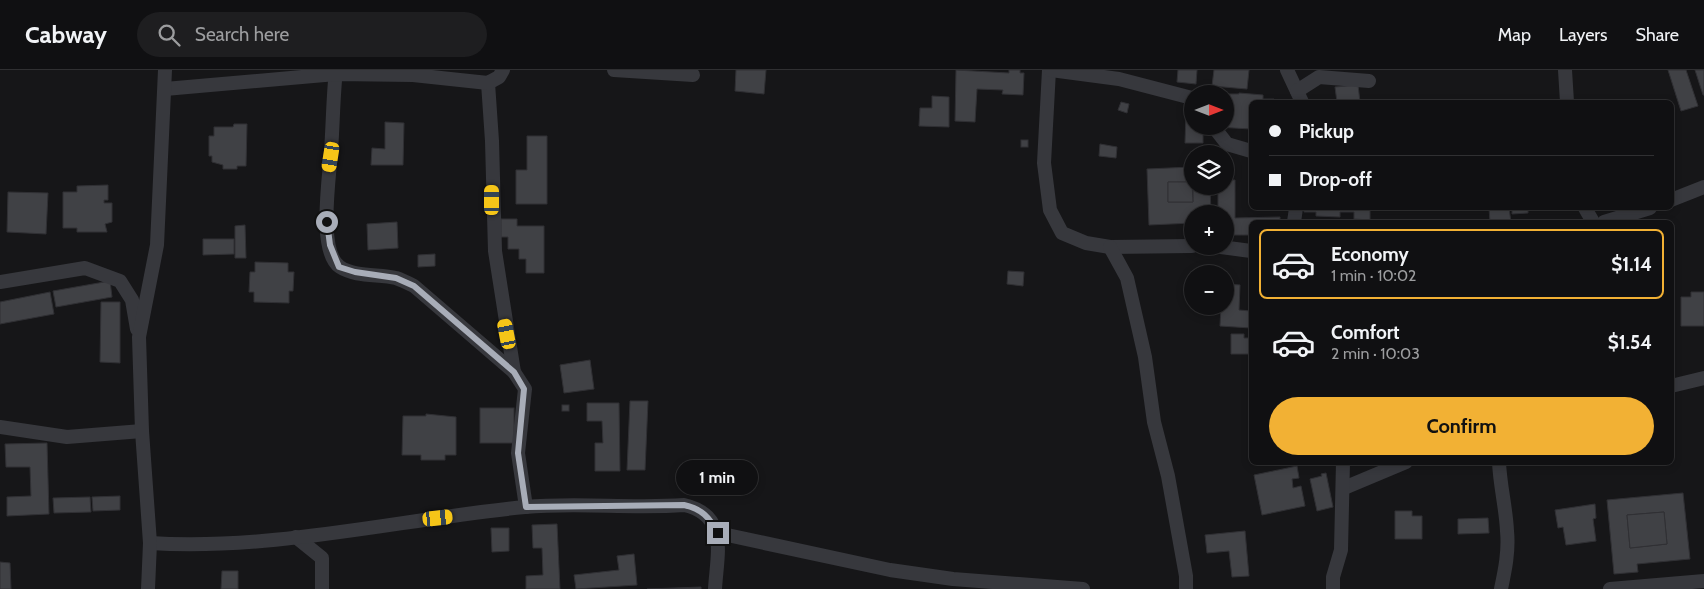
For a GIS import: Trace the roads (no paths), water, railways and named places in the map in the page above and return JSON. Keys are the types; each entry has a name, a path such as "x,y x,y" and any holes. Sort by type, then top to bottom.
{"street":[{"path":"139,337 157,245 166,70"},
{"path":"165,89 336,72 413,76 488,83 499,77 503,70"},
{"path":"614,70 693,75"},
{"path":"1184,96 1119,79 1050,70 1044,163 1050,210 1062,233 1086,243 1110,246 1184,246"},
{"path":"1287,70 1299,97 1319,76 1369,81"},
{"path":"1565,70 1567,100"},
{"path":"336,72 331,157 326,197 330,245 334,259 339,267 355,272 396,278 414,286 514,372 524,389 518,453 526,507"},
{"path":"488,83 492,141 494,251 514,372"},
{"path":"1220,135 1227,144 1249,150"},
{"path":"1674,199 1704,187"},
{"path":"1611,220 1643,210"},
{"path":"1110,246 1128,278 1141,339 1154,422 1168,476 1186,576 1186,589"},
{"path":"1234,249 1249,251"},
{"path":"0,282 84,268 120,280 132,300 139,337 142,430 150,543 148,589"},
{"path":"1674,385 1704,378"},
{"path":"0,427 66,437 142,430"},
{"path":"1333,589 1333,577 1341,550 1343,465"},
{"path":"1344,488 1399,465"},
{"path":"1499,465 1500,490 1507,531 1506,560 1501,589"},
{"path":"150,543 189,546 296,537 526,507 684,505 697,508 709,517 718,533 715,589"},
{"path":"718,533 951,584 1084,589"},
{"path":"296,537 322,558 322,589"},
{"path":"1610,589 1704,581"}]}
